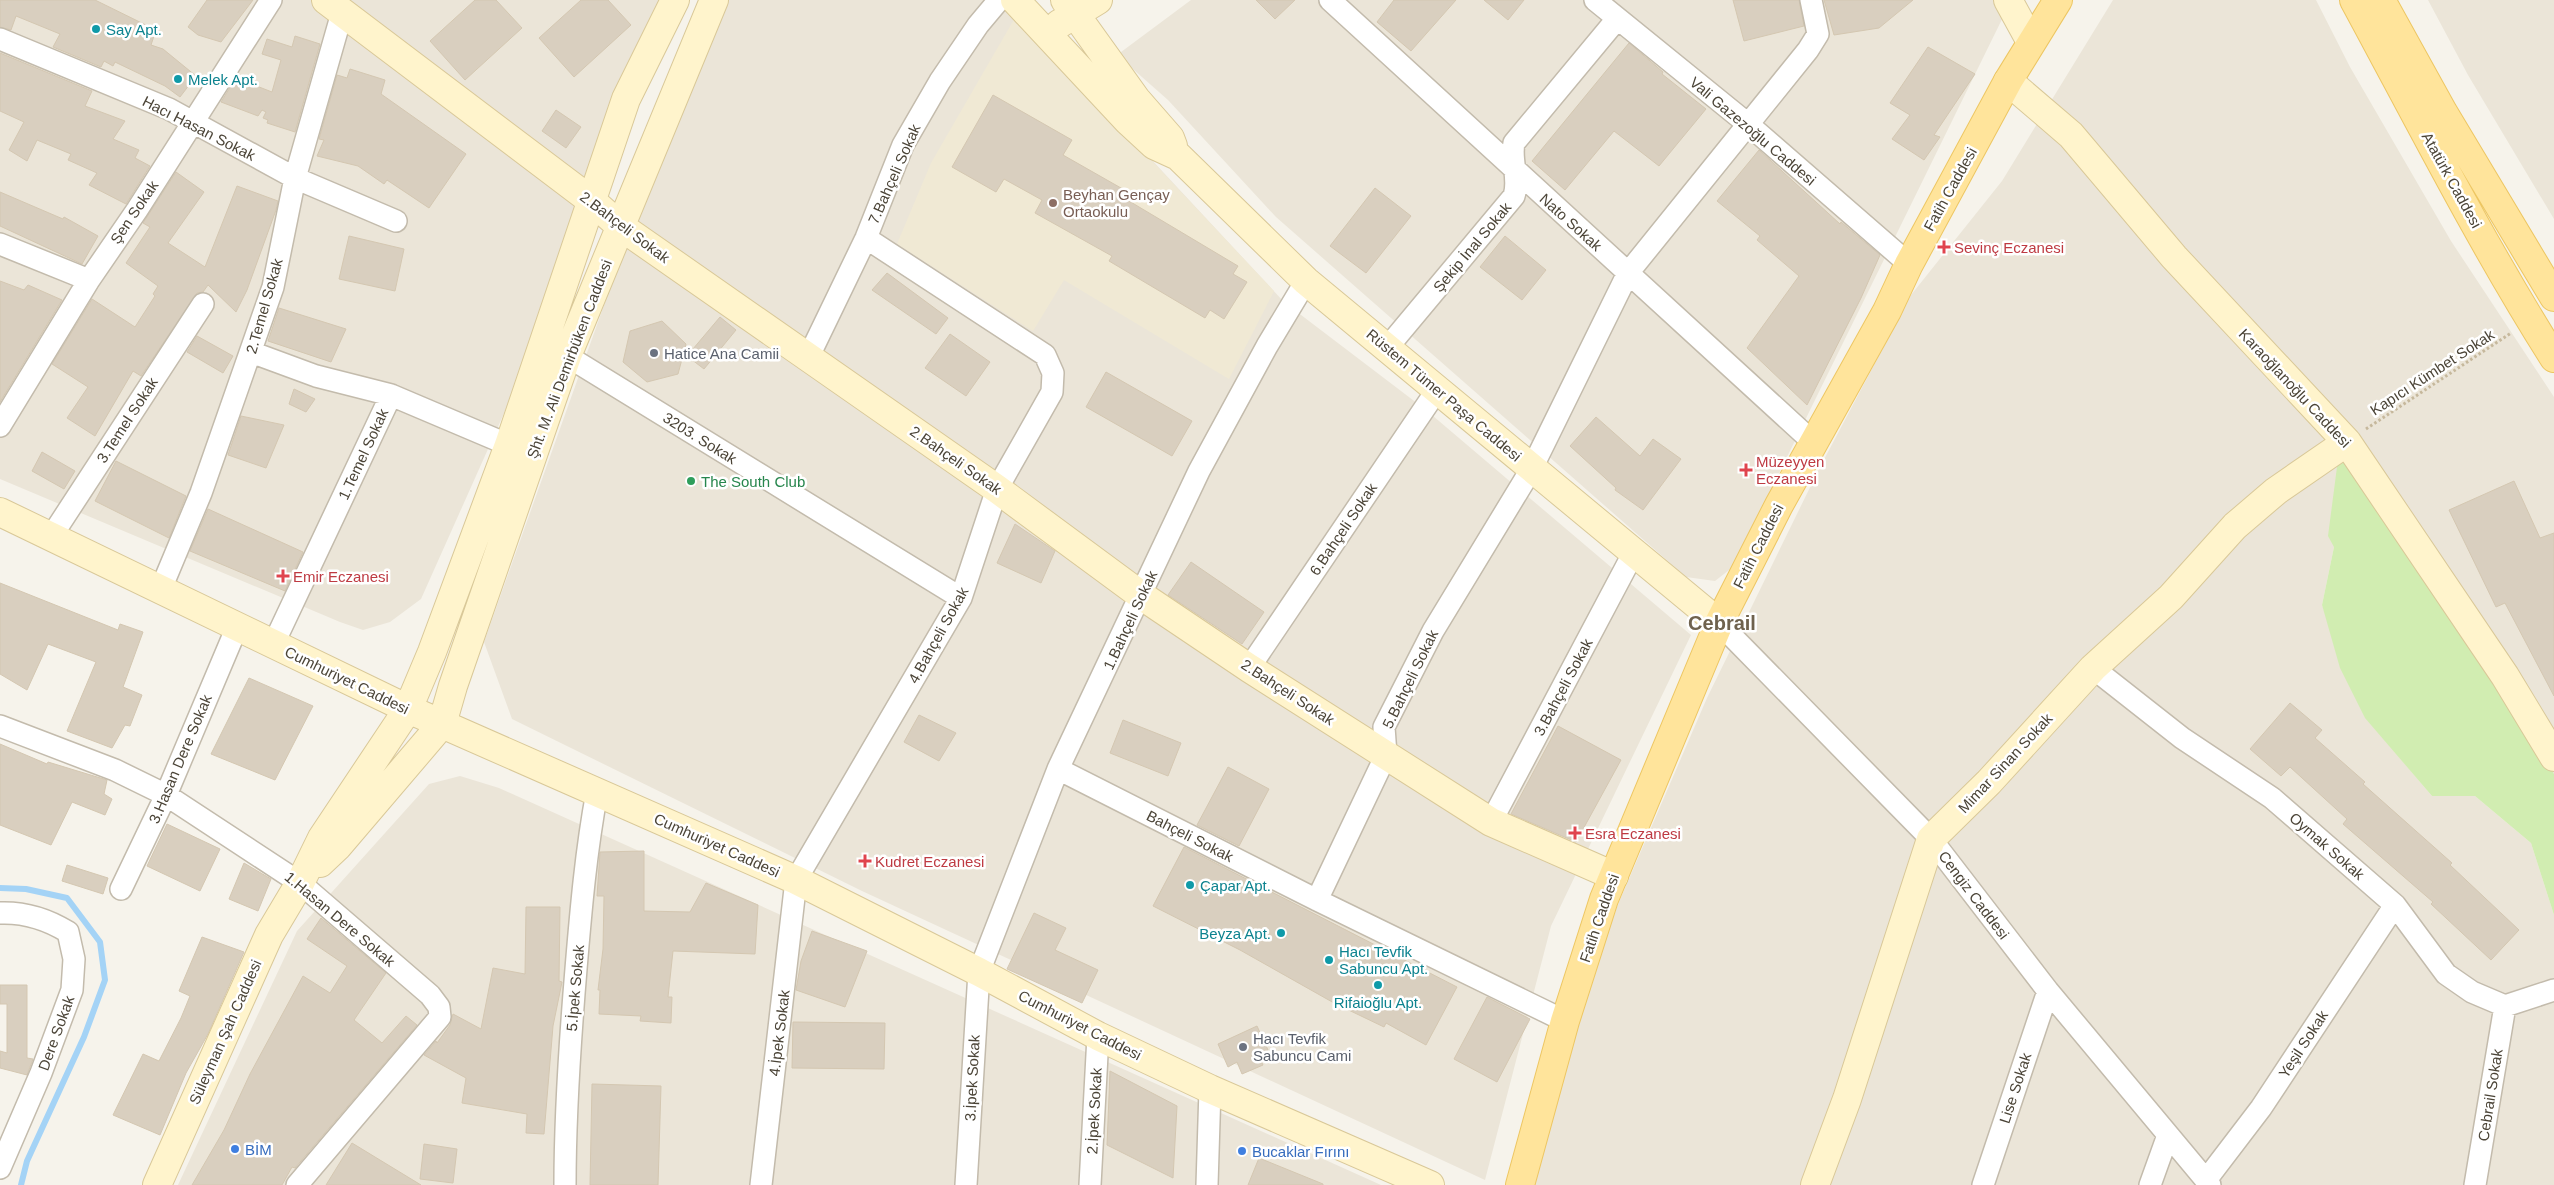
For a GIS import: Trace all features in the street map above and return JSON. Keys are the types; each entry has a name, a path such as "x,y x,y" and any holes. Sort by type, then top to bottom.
{"main road":[{"name":"Fatih Caddesi","path":"1520,1185 1565,1021 1614,876 1719,622 1779,505 1887,311 1909,264 2008,81 2058,0"},
{"name":"Atatürk Caddesi","path":"2354,0 2530,320 2554,358"},
{"name":"Atatürk Caddesi","path":"2381,0 2443,112 2554,297"}],"street":[{"name":"Şen Sokak","path":"0,426 89,280 271,0"},
{"name":"Şht. M. Ali Demirbüken Caddesi","path":"408,709 432,652 509,445 593,202 626,99 675,0"},
{"name":"Şht. M. Ali Demirbüken Caddesi","path":"442,724 453,686 566,356 714,0"},
{"name":"7.Bahçeli Sokak","path":"808,358 866,238 907,137 940,80 978,25 999,0"},
{"name":"Rüstem Tümer Paşa Caddesi","path":"1015,0 1128,121 1154,144 1178,156 1306,281 1719,622"},
{"path":"1040,28 1057,26 1070,7 1098,0"},
{"name":"Nato Sokak","path":"1330,0 1814,443"},
{"name":"Vali Gazezoğlu Caddesi","path":"1595,0 1617,20 1749,126 1909,264"},
{"name":"5.Bahçeli Sokak","path":"1317,900 1386,755 1383,734 1388,718 1433,631 1532,468 1628,273 1749,126 1818,34 1811,0"},
{"path":"2008,0 2031,42"},
{"name":"2.Bahçeli Sokak","path":"334,6 593,202 620,226 997,489 1142,596 1249,668 1491,822 1614,876"},
{"name":"2.Temel Sokak","path":"160,591 201,493 273,287 295,178 334,6"},
{"name":"Rüstem Tümer Paşa Caddesi","path":"1070,7 1136,99 1170,138 1178,156"},
{"name":"Şekip İnal Sokak","path":"1387,348 1514,196 1515,171 1512,156 1514,143 1617,20"},
{"name":"Hacı Hasan Sokak","path":"0,39 169,109 295,178 396,221"},
{"name":"Karaoğlanoğlu Caddesi","path":"2008,81 2071,135 2174,257 2347,442 2505,676 2554,757"},
{"name":"4.Bahçeli Sokak","path":"796,880 961,598 997,489 1052,392 1053,373 1045,355 866,238"},
{"path":"0,244 89,280"},
{"name":"1.Bahçeli Sokak","path":"979,972 1058,769 1142,596 1199,471 1267,346 1306,281"},
{"name":"3.Temel Sokak","path":"50,537 204,304"},
{"name":"1.Temel Sokak","path":"251,352 316,376 391,395 273,644"},
{"name":"3203. Sokak","path":"566,356 961,598"},
{"name":"6.Bahçeli Sokak","path":"1249,668 1437,390"},
{"path":"391,395 509,445"},
{"name":"Mimar Sinan Sokak","path":"1815,1185 1847,1099 1931,839 1989,782 2093,668 2171,597 2235,526 2276,491 2347,442"},
{"name":"Cumhuriyet Caddesi","path":"0,512 160,591 408,709 796,880 979,972 1098,1036 1210,1089 1430,1185"},
{"name":"3.Bahçeli Sokak","path":"1491,822 1634,552"},
{"name":"Cengiz Caddesi","path":"1719,622 1931,839 2048,992 2208,1183"},
{"name":"3.Hasan Dere Sokak","path":"121,889 166,795 236,627"},
{"name":"Oymak Sokak","path":"2093,668 2182,738 2272,798 2395,905 2446,974 2472,992 2505,1006"},
{"name":"Süleyman Şah Caddesi","path":"157,1185 269,935 300,883 322,838 408,709"},
{"name":"Süleyman Şah Caddesi","path":"300,883 338,846 442,724"},
{"name":"1.Hasan Dere Sokak","path":"0,726 115,770 166,795 300,883 430,995 439,1007 440,1017 297,1185"},
{"name":"Bahçeli Sokak","path":"1058,769 1317,900 1565,1021"},
{"name":"5.İpek Sokak","path":"565,1185 564,1134 574,996 586,850 597,792"},
{"name":"4.İpek Sokak","path":"761,1185 796,880"},
{"name":"Yeşil Sokak","path":"2208,1183 2261,1108 2395,905"},
{"name":"Dere Sokak","path":"0,913 13,912 50,921 68,932 74,959 72,990 41,1073 0,1168"},
{"name":"3.İpek Sokak","path":"966,1185 979,972"},
{"path":"2505,1006 2554,990"},
{"name":"Lise Sokak","path":"1983,1185 2048,992"},
{"name":"Cebrail Sokak","path":"2475,1185 2505,1006"},
{"name":"2.İpek Sokak","path":"1090,1185 1098,1036"},
{"path":"1207,1185 1210,1089"},
{"path":"2150,1185 2168,1135"}],"path":[{"name":"Kapıcı Kümbet Sokak","path":"2347,442 2530,320"}],"shaded area":[{"path":"0,0 664,0 594,175 505,411 421,599 390,622 363,630 340,622 0,479"},
{"path":"726,0 1003,0 1284,302 1426,410 1691,635 1551,926 1485,1180 862,891 512,719 484,642 634,221"},
{"path":"1191,0 2006,0 2008,7 1733,567 1715,581 1686,577 1276,217 1168,100 1117,55"},
{"path":"2113,0 2316,0 2350,67 2451,241 2554,397 2554,774 2523,721 2334,547 2322,605 2365,717 2432,796 2475,796 2531,843 2554,915 2554,1185 1529,1185 1574,1023 1619,902 1707,698 1819,469 1911,295 2002,181"},
{"path":"2428,0 2554,0 2554,219 2468,75"},
{"name":"Beyhan Gençay Ortaokulu","path":"1016,16 1274,291 1229,379 1064,280 1033,331 897,244 931,163"},
{"path":"460,776 499,788 1381,1185 178,1185 297,931 429,784"}],"green space":[{"path":"2340,444 2523,721 2554,774 2554,915 2531,843 2475,796 2432,796 2365,718 2340,668 2322,605 2334,547 2328,536"}],"building":[{"path":"0,0 95,0 156,30 151,45 163,49 196,76 180,97 165,86 115,62 113,66 104,61 101,67 53,47 60,34 16,16 11,30 0,27"},
{"path":"207,0 253,0 221,42 198,35 188,27"},
{"path":"475,0 496,0 522,28 465,80 430,41"},
{"path":"581,0 608,0 631,25 574,77 539,38"},
{"path":"1256,0 1295,0 1275,19"},
{"path":"1394,0 1456,0 1411,51 1377,22"},
{"path":"1484,0 1524,0 1508,20"},
{"path":"1733,0 1799,0 1804,26 1744,41"},
{"path":"1824,0 1913,0 1879,28 1834,35"},
{"path":"295,36 320,44 295,132 267,123 268,120 263,118 266,112 262,110 258,116 221,102 236,78 272,92 281,60 262,54 267,39 292,47"},
{"path":"1629,43 1663,72 1662,74 1706,109 1659,166 1614,131 1565,190 1532,161"},
{"path":"1928,47 1975,74 1934,135 1940,137 1924,160 1892,139 1910,115 1890,103"},
{"path":"0,53 92,91 85,106 125,121 113,139 139,150 135,158 150,166 126,204 89,185 97,173 68,160 71,154 37,140 27,161 9,150 24,122 0,111"},
{"path":"350,69 385,80 381,94 466,154 429,208 387,180 384,184 358,166 317,156 324,140 319,139 337,75 347,78"},
{"path":"993,95 1072,140 1063,155 1128,192 1124,198 1238,266 1233,274 1247,282 1224,319 1210,310 1205,318 1109,261 1112,256 1035,213 1042,200 1004,179 996,192 952,167"},
{"path":"556,110 581,127 566,148 542,131"},
{"path":"1759,150 1840,224 1841,222 1880,255 1861,298 1807,405 1747,348 1799,276 1757,240 1760,236 1717,201"},
{"path":"176,172 204,192 168,243 205,267 237,186 278,201 276,210 247,290 236,312 208,285 203,292 197,293 141,376 133,371 95,436 67,418 88,387 52,364 92,299 135,327 155,296 153,294 158,286 126,263 150,227 143,223"},
{"path":"1375,188 1411,216 1366,273 1330,246"},
{"path":"0,192 63,219 64,217 98,236 82,264 0,226"},
{"path":"349,236 404,249 395,291 339,279"},
{"path":"1505,236 1546,270 1522,300 1480,267"},
{"path":"887,273 948,318 936,334 872,290"},
{"path":"0,281 24,290 28,285 62,300 0,402"},
{"path":"279,308 346,329 331,362 268,341"},
{"path":"720,317 736,330 704,369 687,356"},
{"name":"Hatice Ana Camii","path":"662,321 686,344 678,374 647,382 623,362 630,331"},
{"path":"950,334 990,362 966,396 925,368"},
{"path":"197,336 233,356 223,373 187,352"},
{"path":"1106,372 1192,421 1172,456 1086,407"},
{"path":"294,389 315,399 306,412 289,404"},
{"path":"241,416 284,425 266,468 228,455"},
{"path":"1596,417 1640,456 1653,439 1681,459 1643,510 1615,490 1616,488 1570,446"},
{"path":"42,452 75,471 64,489 32,471"},
{"path":"116,461 186,496 169,538 95,501"},
{"path":"2514,481 2540,538 2554,533 2554,696 2505,603 2496,607 2449,510"},
{"path":"208,509 303,552 285,591 190,551"},
{"path":"1015,524 1055,551 1041,583 997,563"},
{"path":"1191,562 1264,612 1242,644 1168,595"},
{"path":"0,583 118,630 120,624 143,632 123,687 142,695 130,726 125,725 112,748 67,731 96,662 48,644 27,690 0,674"},
{"path":"249,678 313,706 275,780 211,754"},
{"path":"2290,703 2322,730 2315,738 2365,782 2363,784 2452,863 2450,865 2519,930 2491,960 2431,904 2433,902 2343,824 2347,819 2290,767 2281,776 2250,749"},
{"path":"919,715 956,733 939,761 904,742"},
{"path":"1123,720 1181,743 1168,776 1110,753"},
{"path":"1558,726 1621,760 1576,842 1511,814"},
{"path":"0,744 47,764 48,762 107,780 104,794 112,799 105,815 72,802 51,845 0,825"},
{"path":"1228,767 1269,789 1239,846 1197,825"},
{"path":"167,824 220,849 200,891 147,866"},
{"path":"1184,847 1457,987 1426,1045 1386,1023 1384,1027 1334,1003 1240,950 1153,906"},
{"path":"644,851 644,911 690,912 706,883 758,905 755,954 673,951 668,997 672,997 671,1023 640,1021 641,1016 599,1014 600,990 598,990 603,949 604,896 597,896 600,852"},
{"path":"244,863 271,879 258,911 229,899"},
{"path":"67,865 108,878 103,894 62,881"},
{"path":"526,907 560,907 559,981 562,982 553,1026 544,1134 526,1133 527,1114 462,1103 466,1078 424,1055 436,1041 437,1043 450,1025 453,1014 481,1029 493,968 525,974"},
{"path":"1034,913 1066,928 1055,950 1098,970 1082,1003 1007,969"},
{"path":"321,918 386,973 354,1020 382,1043 406,1016 417,1025 295,1168 292,1167 282,1185 192,1185 224,1130 250,1074 303,976 330,993 347,966 307,939"},
{"path":"812,931 867,951 845,1007 796,990 801,961"},
{"path":"202,937 244,952 208,1034 186,1073 160,1135 113,1115 143,1054 159,1061 181,1018 190,996 179,991"},
{"path":"0,985 27,985 27,1058 33,1059 27,1075 0,1068 0,1051 7,1053 7,1004 0,1004"},
{"path":"1487,997 1530,1019 1497,1082 1454,1059"},
{"path":"793,1022 885,1023 884,1069 792,1068"},
{"name":"Hacı Tevfik Sabuncu Cami","path":"1257,1026 1268,1050 1258,1055 1263,1065 1242,1074 1237,1062 1228,1067 1218,1044"},
{"path":"1110,1071 1177,1106 1173,1178 1107,1145"},
{"path":"592,1084 661,1086 658,1185 590,1185"},
{"path":"352,1143 421,1185 326,1185"},
{"path":"424,1144 457,1149 453,1183 420,1179"},
{"path":"1259,1158 1323,1184 1323,1185 1248,1185"}],"waterway":[{"path":"0,888 26,889 67,898 100,942 105,980 84,1037 27,1161 21,1185"}],"place":[{"name":"Say Apt.","path":"96,29"},
{"name":"Melek Apt.","path":"178,79"},
{"name":"Beyhan Gençay Ortaokulu","path":"1053,203"},
{"name":"Sevinç Eczanesi","path":"1944,247"},
{"name":"Hatice Ana Camii","path":"654,353"},
{"name":"Müzeyyen Eczanesi","path":"1746,470"},
{"name":"The South Club","path":"691,481"},
{"name":"Emir Eczanesi","path":"283,576"},
{"name":"Esra Eczanesi","path":"1575,833"},
{"name":"Kudret Eczanesi","path":"865,861"},
{"name":"Çapar Apt.","path":"1190,885"},
{"name":"Beyza Apt.","path":"1281,933"},
{"name":"Hacı Tevfik Sabuncu Apt.","path":"1329,960"},
{"name":"Rifaioğlu Apt.","path":"1378,985"},
{"name":"Hacı Tevfik Sabuncu Cami","path":"1243,1047"},
{"name":"BİM","path":"235,1149"},
{"name":"Bucaklar Fırını","path":"1242,1151"}],"district":[{"name":"Cebrail","path":"1722,623"}]}
